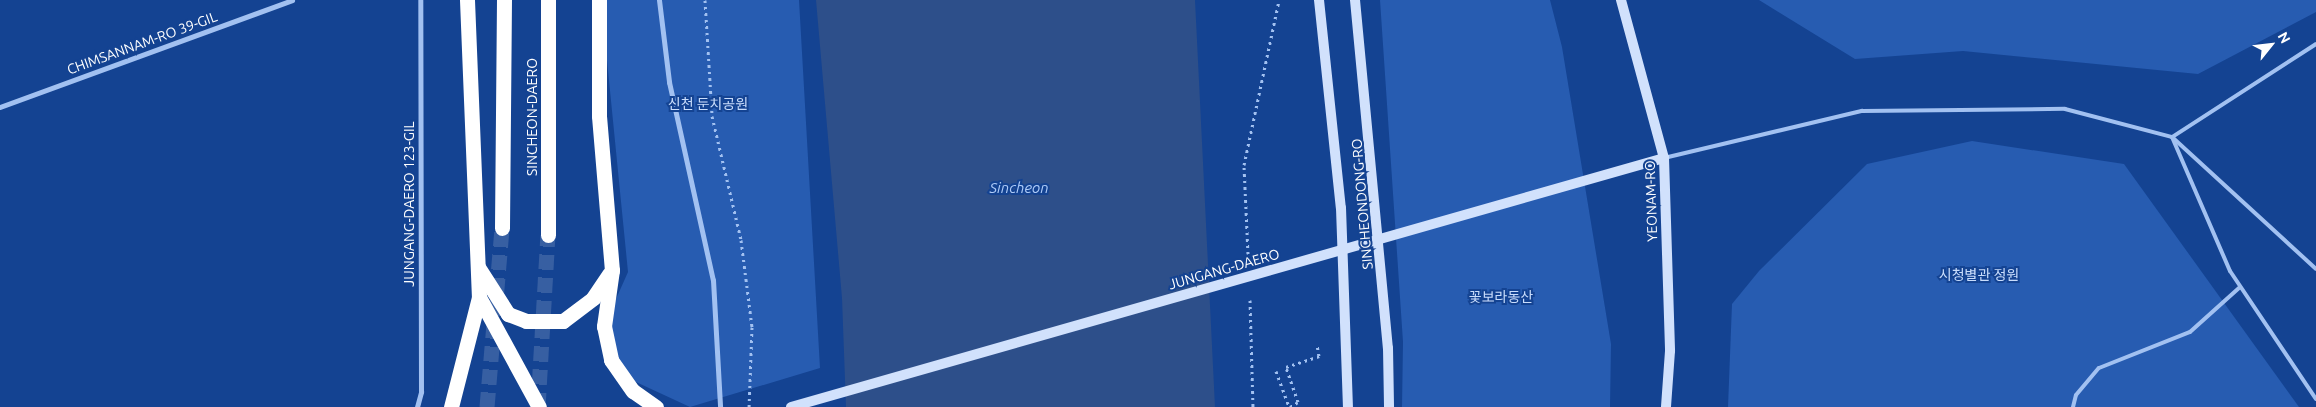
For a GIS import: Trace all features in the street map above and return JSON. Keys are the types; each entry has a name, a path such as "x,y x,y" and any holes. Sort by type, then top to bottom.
{"highway":[{"path":"468,0 474,261 479,297 539,407"},
{"name":"SINCHEON-DAERO","path":"502,228 504,0"},
{"name":"SINCHEON-DAERO","path":"548,0 548,235"},
{"path":"599,0 599,116 612,270 604,326 611,360 633,390 656,407"},
{"path":"474,261 508,314 526,321 563,321 594,298 612,270"},
{"path":"451,407 479,297"}],"main road":[{"name":"SINCHEONDONG-RO","path":"1318,0 1341,208 1348,407"},
{"name":"SINCHEONDONG-RO","path":"1354,0 1388,348 1389,407"},
{"name":"YEONAM-RO","path":"1621,0 1664,158 1670,351 1666,407"},
{"name":"JUNGANG-DAERO","path":"791,407 1664,158"}],"street":[{"name":"CHIMSANNAM-RO 39-GIL","path":"0,107 292,0"},
{"name":"JUNGANG-DAERO 123-GIL","path":"417,407 421,392 420,0"},
{"path":"659,0 669,82 713,280 720,407"}],"lane":[{"path":"2172,137 2316,44"},
{"path":"1664,158 1862,111 2065,109 2172,137 2316,269"},
{"path":"2172,137 2240,287 2316,399"},
{"path":"2073,407 2076,395 2099,368 2190,332 2240,287"}],"path":[{"path":"705,0 712,116 741,240 752,328 749,407"},
{"path":"1248,261 1244,165 1279,0"},
{"path":"1250,290 1253,407"},
{"path":"1276,371 1289,407 1298,402 1286,367 1319,356 1317,345"}],"green space":[{"name":"신천 둔치공원","path":"601,0 799,0 820,368 690,407 623,376 604,326 628,272"},
{"name":"꽃보라동산","path":"1380,0 1550,0 1562,47 1611,344 1610,407 1402,407 1403,342"},
{"path":"1759,0 2316,0 2316,12 2198,74 1963,51 1855,59"},
{"name":"시청별관 정원","path":"1972,141 2124,164 2299,407 1728,407 1732,304 1759,271 1867,164"}],"water":[{"name":"Sincheon","path":"816,0 1195,0 1215,407 846,407 842,298"}],"tunnel":[{"path":"487,407 502,228"},
{"path":"538,407 548,235"}]}
